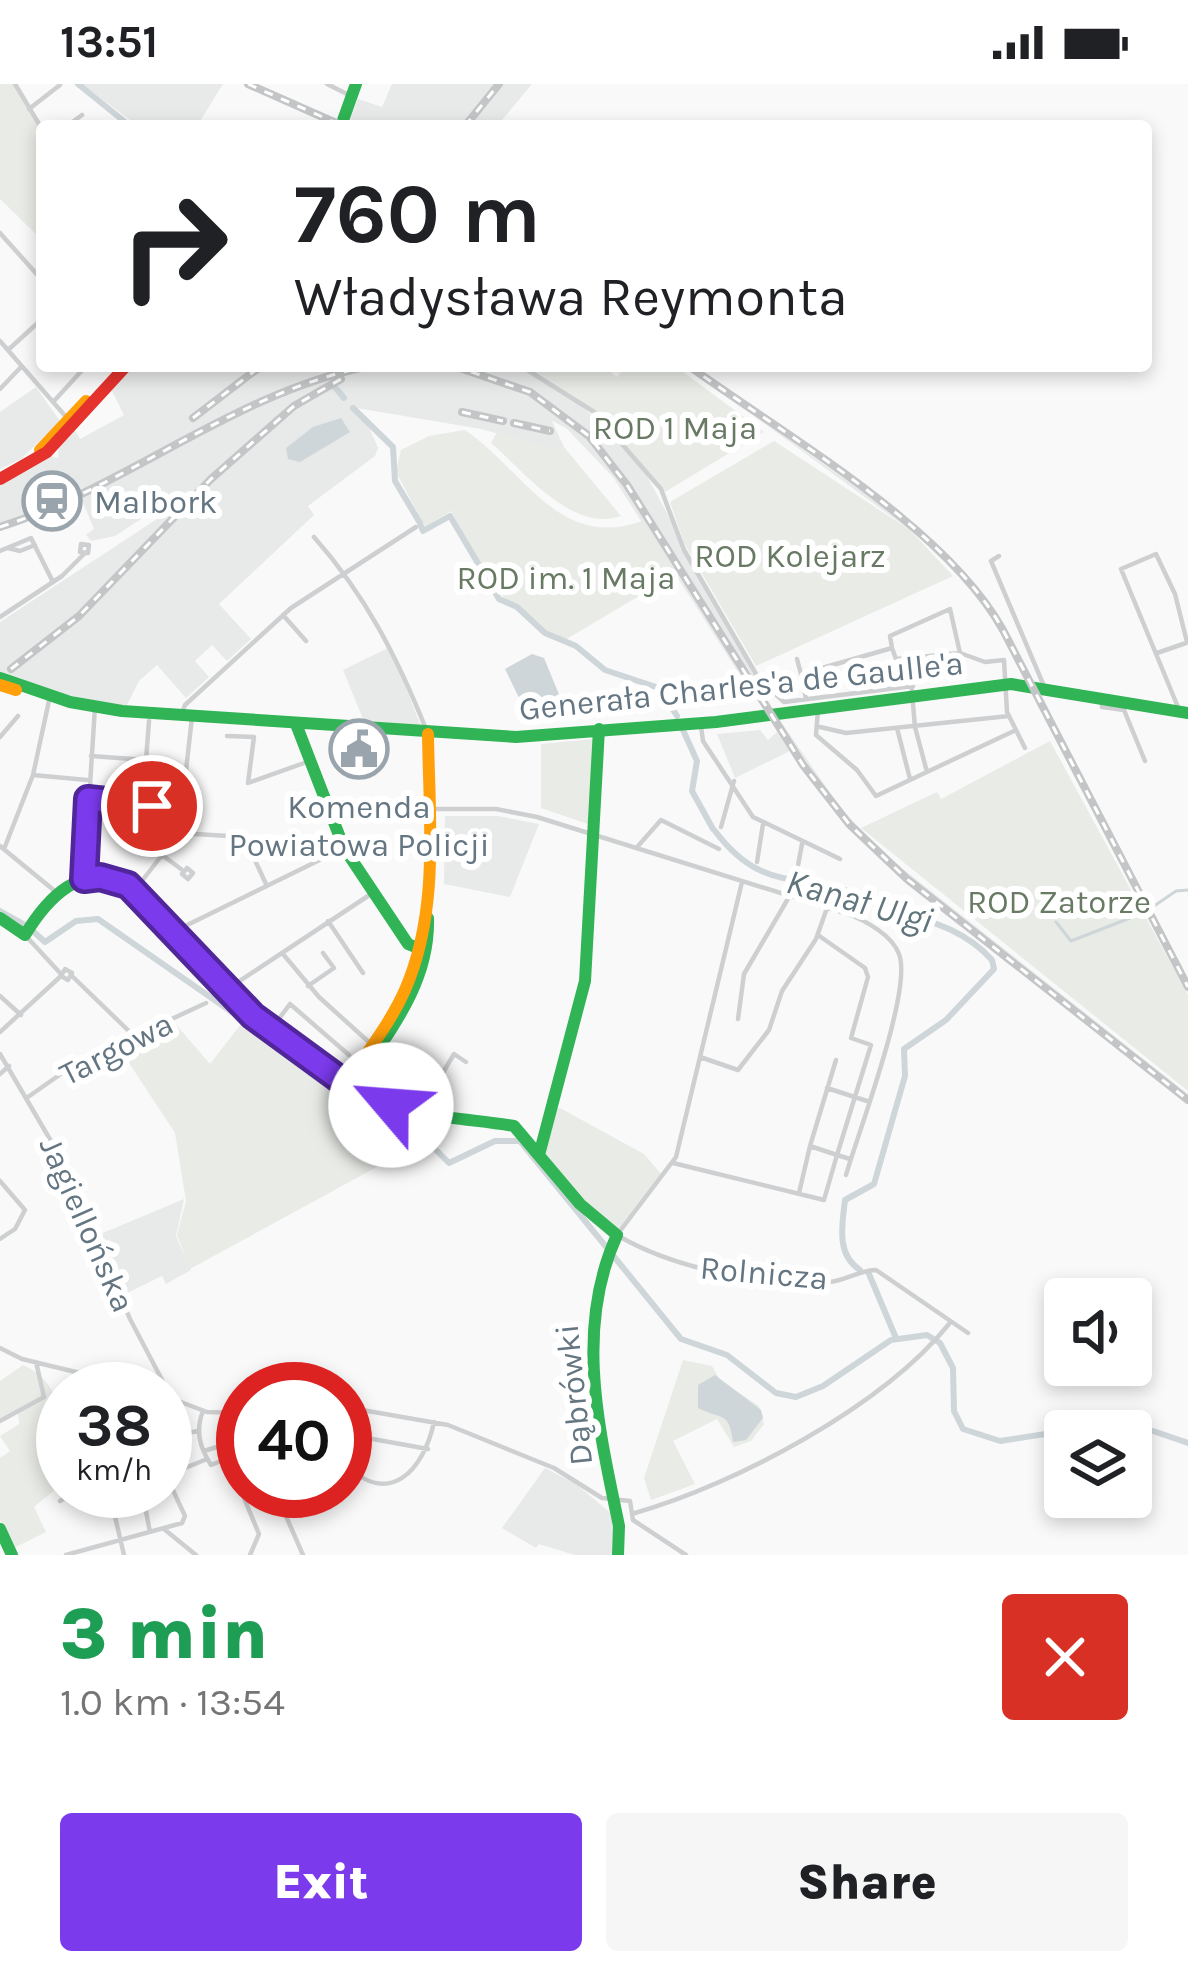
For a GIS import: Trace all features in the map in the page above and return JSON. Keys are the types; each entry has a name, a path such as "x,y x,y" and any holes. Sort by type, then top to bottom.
{"street":[{"path":"15,84 36,120"},
{"path":"327,84 354,90 343,120"},
{"path":"29,109 60,85"},
{"path":"75,120 82,115"},
{"path":"0,233 36,273"},
{"path":"8,350 36,324"},
{"path":"0,341 71,422"},
{"path":"0,388 22,367"},
{"path":"53,401 80,372"},
{"path":"0,476 35,454 71,422 117,372"},
{"path":"531,372 580,401 606,424 661,489 678,540 758,679 784,702 913,690"},
{"path":"135,890 178,832 188,702 283,615 416,527"},
{"path":"314,537 346,572 392,643 428,734 423,950 405,1004 349,1085"},
{"path":"4,550 31,538 53,582"},
{"path":"0,616 53,582 82,552"},
{"path":"1157,653 1187,642 1175,594 1156,554 1121,568 1157,653 1184,712"},
{"path":"999,556 991,561 1044,686"},
{"path":"960,653 950,609 890,636 896,659 960,653 985,662 1004,660 1009,716 1024,748"},
{"path":"283,615 306,640"},
{"path":"801,674 892,648"},
{"path":"797,658 806,699"},
{"path":"909,658 914,727 926,772"},
{"name":"Generała Charles'a de Gaulle'a","path":"0,681 95,707 516,737 700,722 913,690 1005,684 1044,686 1184,712"},
{"path":"1101,695 1102,707 1124,710 1145,761"},
{"path":"49,698 33,775 2,848 56,892"},
{"path":"84,879 95,707"},
{"path":"818,710 816,736 857,770 876,796 1016,730"},
{"path":"0,737 18,716"},
{"path":"820,727 846,733 1009,716"},
{"path":"91,756 146,760 149,721"},
{"path":"700,722 703,741 754,817 840,859"},
{"path":"296,724 344,848 405,936 423,950"},
{"path":"897,728 910,779"},
{"path":"539,1155 582,1000 599,729"},
{"path":"226,736 254,737 248,783 308,762"},
{"path":"33,775 90,780"},
{"path":"721,827 734,781"},
{"path":"88,799 182,810"},
{"path":"428,809 511,811 638,846 873,927 898,952 903,985 845,1175"},
{"path":"638,846 661,820 719,849"},
{"path":"757,862 763,824"},
{"path":"178,832 242,836 267,886"},
{"path":"796,876 802,844"},
{"path":"170,934 344,848"},
{"path":"162,855 183,870"},
{"path":"25,934 56,892 84,879 104,878 135,890 170,934 271,1030 349,1085 400,1107 507,1122 612,1245 673,1163 742,882"},
{"path":"229,988 374,892"},
{"path":"738,1019 744,974 789,897"},
{"path":"700,1058 738,1070 770,1028 782,991 818,935 827,908"},
{"path":"0,918 25,934 134,1036"},
{"path":"328,921 363,973"},
{"path":"818,935 867,972 850,1039 884,1049"},
{"path":"349,1085 403,994 423,950"},
{"path":"308,986 334,968 323,953"},
{"path":"283,954 308,986 372,1044"},
{"path":"0,1032 65,976"},
{"path":"0,996 21,1015"},
{"name":"Targowa","path":"28,1096 74,1064 206,1003"},
{"path":"271,1030 290,1004 349,1055"},
{"path":"673,1163 824,1200 871,1045"},
{"name":"Jagiellońska","path":"0,1054 28,1096 153,1362"},
{"path":"400,1107 412,1088 431,1090 454,1054 466,1062"},
{"path":"799,1193 836,1060"},
{"path":"0,1074 9,1066"},
{"path":"827,1088 868,1101"},
{"path":"810,1146 850,1159"},
{"path":"0,1180 26,1210 15,1229 0,1239"},
{"name":"Rolnicza","path":"612,1245 682,1264 793,1281 833,1282 876,1270 968,1333"},
{"name":"Dąbrówki","path":"612,1245 595,1283 591,1317 622,1538 618,1555"},
{"path":"634,1517 758,1466 839,1416 937,1339 949,1324"},
{"path":"0,1348 36,1363"},
{"path":"0,1421 36,1401"},
{"path":"192,1406 216,1412"},
{"path":"192,1462 206,1455 197,1431 203,1411"},
{"path":"372,1412 434,1422 518,1452 633,1504 634,1517 686,1555"},
{"path":"372,1480 387,1482 415,1470 428,1449 434,1422"},
{"path":"192,1432 197,1431"},
{"path":"372,1439 428,1449"},
{"path":"115,1518 124,1555"},
{"path":"147,1518 150,1532"},
{"path":"66,1555 180,1525 183,1518"},
{"path":"250,1555 260,1534 253,1518"},
{"path":"286,1518 303,1554"},
{"path":"0,1529 13,1555"},
{"path":"164,1529 196,1555"}],"shaded area":[{"path":"82,84 223,84 201,120 130,120"},
{"path":"392,84 532,84 502,120 350,120 358,99 382,107"},
{"path":"126,372 528,372 551,383 605,425 647,476 773,709 763,708 747,686 613,477 566,428 552,421 564,447 560,451 481,429 351,407 370,429 378,448 375,456 308,506 314,515 219,604 251,639 227,661 212,645 195,661 209,677 186,698 157,665 139,681 126,707 30,687 0,675 0,622 189,498 181,493 115,536 91,541 86,535 94,529 81,498 0,529 0,482 49,456 58,458 59,447 75,430 80,439 124,415 110,387"},
{"path":"694,372 944,550 988,601 1032,682 985,603 948,558"},
{"path":"36,387 60,421 21,459 0,469 0,412"},
{"path":"341,418 350,432 300,462 288,459 286,448 313,427"},
{"path":"390,647 422,729 365,724 343,670"},
{"path":"532,654 544,658 563,704 535,712 522,704 505,669"},
{"path":"777,716 842,810 889,858 1188,1094 1188,1103 888,866 816,788 771,721"},
{"path":"760,730 768,740 777,732 790,751 735,778 717,734"},
{"path":"445,816 498,816 539,824 510,897 444,884"},
{"path":"184,1199 176,1236 191,1270 166,1284 162,1276 123,1295 98,1235"},
{"path":"715,1375 761,1410 763,1418 746,1440 733,1442 726,1420 698,1408 698,1385"},
{"path":"545,1468 576,1484 613,1515 613,1555 575,1555 539,1544 536,1548 502,1528"}],"green space":[{"path":"0,84 13,84 36,122 36,234 0,199"},
{"name":"ROD 1 Maja","path":"532,372 611,372 617,377 621,372 683,372 764,432 665,492 595,411"},
{"name":"ROD im. 1 Maja","path":"465,430 565,516 588,525 613,527 642,521 676,574 565,640 543,630 496,587 451,511 425,527 396,472 401,450 429,436"},
{"name":"ROD 1 Maja","path":"497,432 560,451 564,447 621,516 585,516 550,497 491,443"},
{"name":"ROD Kolejarz","path":"774,441 910,530 953,576 756,666 684,543 670,502"},
{"path":"594,739 588,824 541,808 541,744"},
{"name":"ROD Zatorze","path":"1050,741 1188,995 1188,1091 861,828 937,792 941,799"},
{"path":"173,1021 210,1064 241,1024 417,1145 190,1269 177,1235 186,1201 175,1133 118,1046"},
{"path":"560,1108 644,1154 662,1175 618,1231 589,1210 544,1157 552,1110"},
{"path":"683,1360 712,1366 720,1380 759,1406 764,1424 751,1441 734,1447 717,1419 673,1441 695,1484 651,1500 644,1478"},
{"path":"23,1365 36,1373 34,1507 46,1532 14,1548 0,1521 0,1458 10,1451 0,1436 19,1424 18,1413 0,1420 0,1381"}],"waterway":[{"name":"Kanał Ulgi","path":"78,84 123,120"},
{"path":"334,386 344,398"},
{"path":"353,408 393,447 395,481 420,523"},
{"name":"Kanał Ulgi","path":"421,526 423,531 450,516 499,599 517,607 545,633 576,646 605,670 659,688 677,716"},
{"name":"Kanał Ulgi","path":"683,730 697,761 692,791 713,829"},
{"name":"Kanał Ulgi","path":"715,831 758,869 849,891 943,927 969,940 992,960 994,969 946,1020 904,1049 905,1076 874,1184 845,1200 844,1248 860,1270"},
{"path":"1154,906 1176,891 1188,890"},
{"path":"0,911 27,926"},
{"path":"1056,922 1071,941 1143,913"},
{"path":"34,932 45,942 76,921 98,919 423,1145 432,1146 449,1163 495,1141 520,1141 681,1339 727,1355 776,1393 796,1397 823,1386 891,1340 927,1335 940,1343 953,1368 954,1411 963,1429 1000,1441 1044,1434"},
{"name":"Kanał Ulgi","path":"869,1274 896,1338"},
{"path":"1152,1431 1188,1443"}],"railway":[{"path":"248,84 329,120"},
{"path":"470,120 499,84"},
{"path":"193,418 253,372"},
{"path":"0,527 93,488 273,396 347,372"},
{"path":"472,372 530,392 589,436 627,485 803,765 849,824 907,879 1188,1100"},
{"path":"698,372 861,486 944,555 977,592 1003,630 1188,987"},
{"path":"11,669 79,616 211,479 294,406 341,379"},
{"path":"462,412 503,421"},
{"path":"514,423 550,431"}],"traffic: fast":[{"path":"343,120 356,84"},
{"path":"0,678 70,702 122,711 516,737 716,722 1011,684 1188,713"},
{"path":"296,724 344,848 408,944 425,951"},
{"path":"539,1155 585,981 599,729"},
{"path":"0,918 25,935 67,887 95,877 111,878 148,902 254,1015 340,1080 402,1108 514,1126 580,1204 617,1235 596,1306 593,1343 598,1416 619,1526 618,1555"},
{"path":"352,1087 414,987 427,942 428,918"},
{"path":"0,1529 12,1555"}],"traffic: slow":[{"path":"40,450 86,401"},
{"path":"0,685 16,690"},
{"path":"346,1084 399,1003 424,928 430,864 428,734"}],"traffic: jam":[{"path":"0,479 47,452 120,372"}],"place":[{"name":"Malbork","path":"52,501"},
{"name":"Komenda Powiatowa Policji","path":"359,749"}],"route":[{"path":"152,806 88,799 84,879 100,877 128,885 253,1016 346,1084 391,1105"}]}
